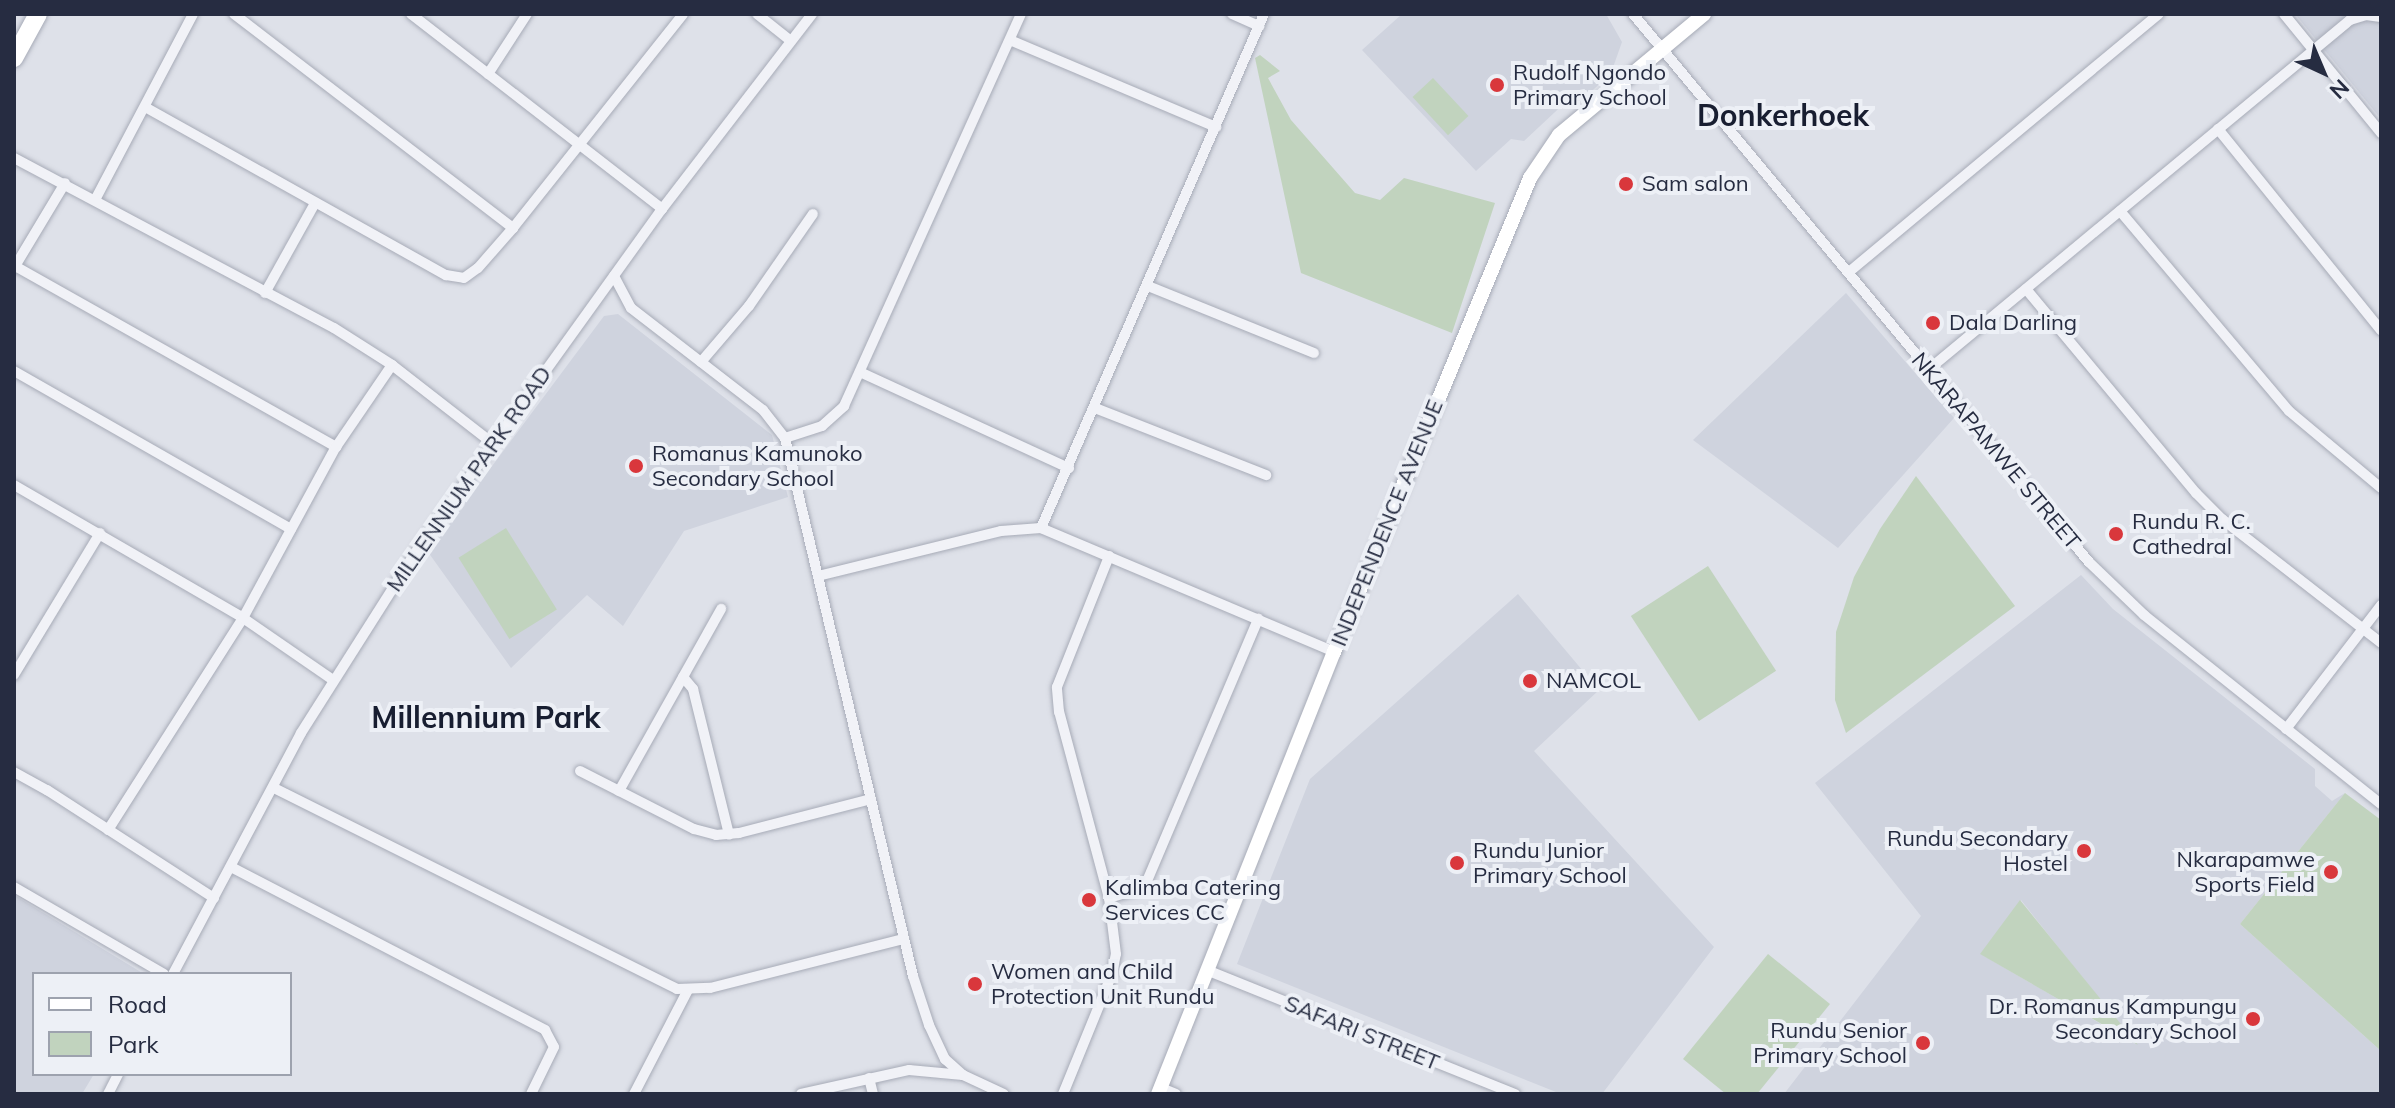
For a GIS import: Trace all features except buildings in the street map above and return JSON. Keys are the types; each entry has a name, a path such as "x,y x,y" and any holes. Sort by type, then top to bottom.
{"highway":[{"path":"14,58 38,14"}],"street":[{"path":"95,200 193,14"},
{"path":"234,14 513,228"},
{"path":"411,14 662,209"},
{"path":"488,74 527,14"},
{"path":"145,107 315,203 455,277 471,274 513,228 683,14"},
{"path":"757,14 791,41"},
{"name":"MILLENNIUM PARK ROAD","path":"174,972 333,680 491,442 662,209 812,14"},
{"path":"785,438 822,426 835,418 862,373 1021,14"},
{"path":"1232,14 1259,26"},
{"path":"1041,528 1264,14"},
{"path":"1633,14 1660,49"},
{"name":"INDEPENDENCE AVENUE","path":"1160,1091 1334,652 1541,156 1559,135 1704,14"},
{"path":"1849,272 2159,14"},
{"path":"2284,14 2381,133"},
{"path":"1928,370 2313,51 2358,16 2381,17"},
{"path":"1010,40 1216,127"},
{"name":"NKARAPAMWE STREET","path":"1660,49 2099,572 2144,615 2381,804"},
{"path":"2218,129 2381,330"},
{"path":"14,158 334,328 392,365 491,442"},
{"path":"65,183 15,267 336,447"},
{"path":"265,293 315,203"},
{"path":"2120,211 2289,411 2381,488"},
{"path":"701,362 749,306 813,214"},
{"path":"614,276 631,308 772,418 785,438 904,939 934,1038 945,1059 963,1075 988,1091 1004,1094"},
{"path":"1148,286 1314,353"},
{"path":"2026,289 2188,486 2222,519 2381,643"},
{"path":"108,830 243,618 336,447 392,365"},
{"path":"14,371 291,529"},
{"path":"862,373 1069,468"},
{"path":"1095,408 1266,475"},
{"path":"15,489 100,533 243,618 333,680"},
{"path":"818,576 1001,531 1041,528 1334,652"},
{"path":"14,675 100,533"},
{"path":"1063,1094 1114,965 1109,898 1059,712 1057,687 1109,556"},
{"path":"2286,729 2381,605"},
{"path":"619,791 721,609"},
{"path":"1109,898 1138,889 1147,881 1258,619"},
{"path":"683,677 693,689 729,835"},
{"path":"580,771 694,829 729,835 871,799"},
{"path":"14,772 214,898"},
{"path":"274,788 669,986 688,990 710,988 904,939"},
{"path":"231,867 545,1030 554,1047 531,1094"},
{"path":"14,887 161,972"},
{"name":"SAFARI STREET","path":"1209,971 1515,1094"},
{"path":"634,1094 688,990"},
{"path":"801,1094 909,1070 963,1075"},
{"path":"108,1094 117,1076"},
{"path":"869,1078 873,1094"},
{"path":"1160,1091 1176,1094"}],"shaded area":[{"name":"Rudolf Ngondo Primary School","path":"1402,14 1606,14 1622,42 1611,73 1577,105 1570,98 1524,141 1511,139 1476,171 1362,50"},
{"path":"2295,14 2381,14 2381,119"},
{"path":"1846,293 1954,418 1838,548 1693,440"},
{"name":"Romanus Kamunoko Secondary School","path":"618,314 772,435 788,497 684,531 623,626 587,595 511,668 428,552 604,316"},
{"name":"Rundu Secondary Hostel","path":"2081,575 2113,609 2315,769 2315,786 2332,801 2345,793 2240,924 2381,1051 2381,1094 1784,1094 1921,916 1815,783","holes":["2021,900 2135,1044 1981,954"]},
{"name":"Rundu Junior Primary School","path":"1518,594 1599,690 1534,751 1714,947 1602,1094 1561,1094 1237,964 1310,779"},
{"path":"14,895 141,972 32,972 32,1076 93,1076 82,1094 14,1094"}],"green space":[{"path":"1260,55 1280,71 1268,78 1291,120 1355,193 1380,200 1404,178 1495,203 1452,333 1301,273 1255,58"},
{"path":"1433,78 1468,116 1448,135 1413,97"},
{"path":"1916,476 2015,606 1846,733 1835,700 1836,632 1854,577 1880,529"},
{"path":"506,528 557,609 509,639 459,558"},
{"path":"1708,566 1776,671 1699,721 1631,616"},
{"name":"Nkarapamwe Sports Field","path":"2345,793 2381,820 2381,1051 2240,924"},
{"path":"2020,900 2138,1045 1980,954"},
{"path":"1768,954 1830,1004 1757,1094 1726,1094 1683,1059"}],"place":[{"name":"Rudolf Ngondo Primary School","path":"1497,85"},
{"name":"Sam salon","path":"1626,184"},
{"name":"Dala Darling","path":"1933,323"},
{"name":"Romanus Kamunoko Secondary School","path":"636,466"},
{"name":"Rundu R. C. Cathedral","path":"2116,534"},
{"name":"NAMCOL","path":"1530,681"},
{"name":"Rundu Secondary Hostel","path":"2084,851"},
{"name":"Rundu Junior Primary School","path":"1457,863"},
{"name":"Nkarapamwe Sports Field","path":"2331,872"},
{"name":"Kalimba Catering Services CC","path":"1089,900"},
{"name":"Women and Child Protection Unit Rundu","path":"975,984"},
{"name":"Dr. Romanus Kampungu Secondary School","path":"2253,1019"},
{"name":"Rundu Senior Primary School","path":"1923,1043"}],"district":[{"name":"Donkerhoek","path":"1783,115"},
{"name":"Millennium Park","path":"486,717"}]}
